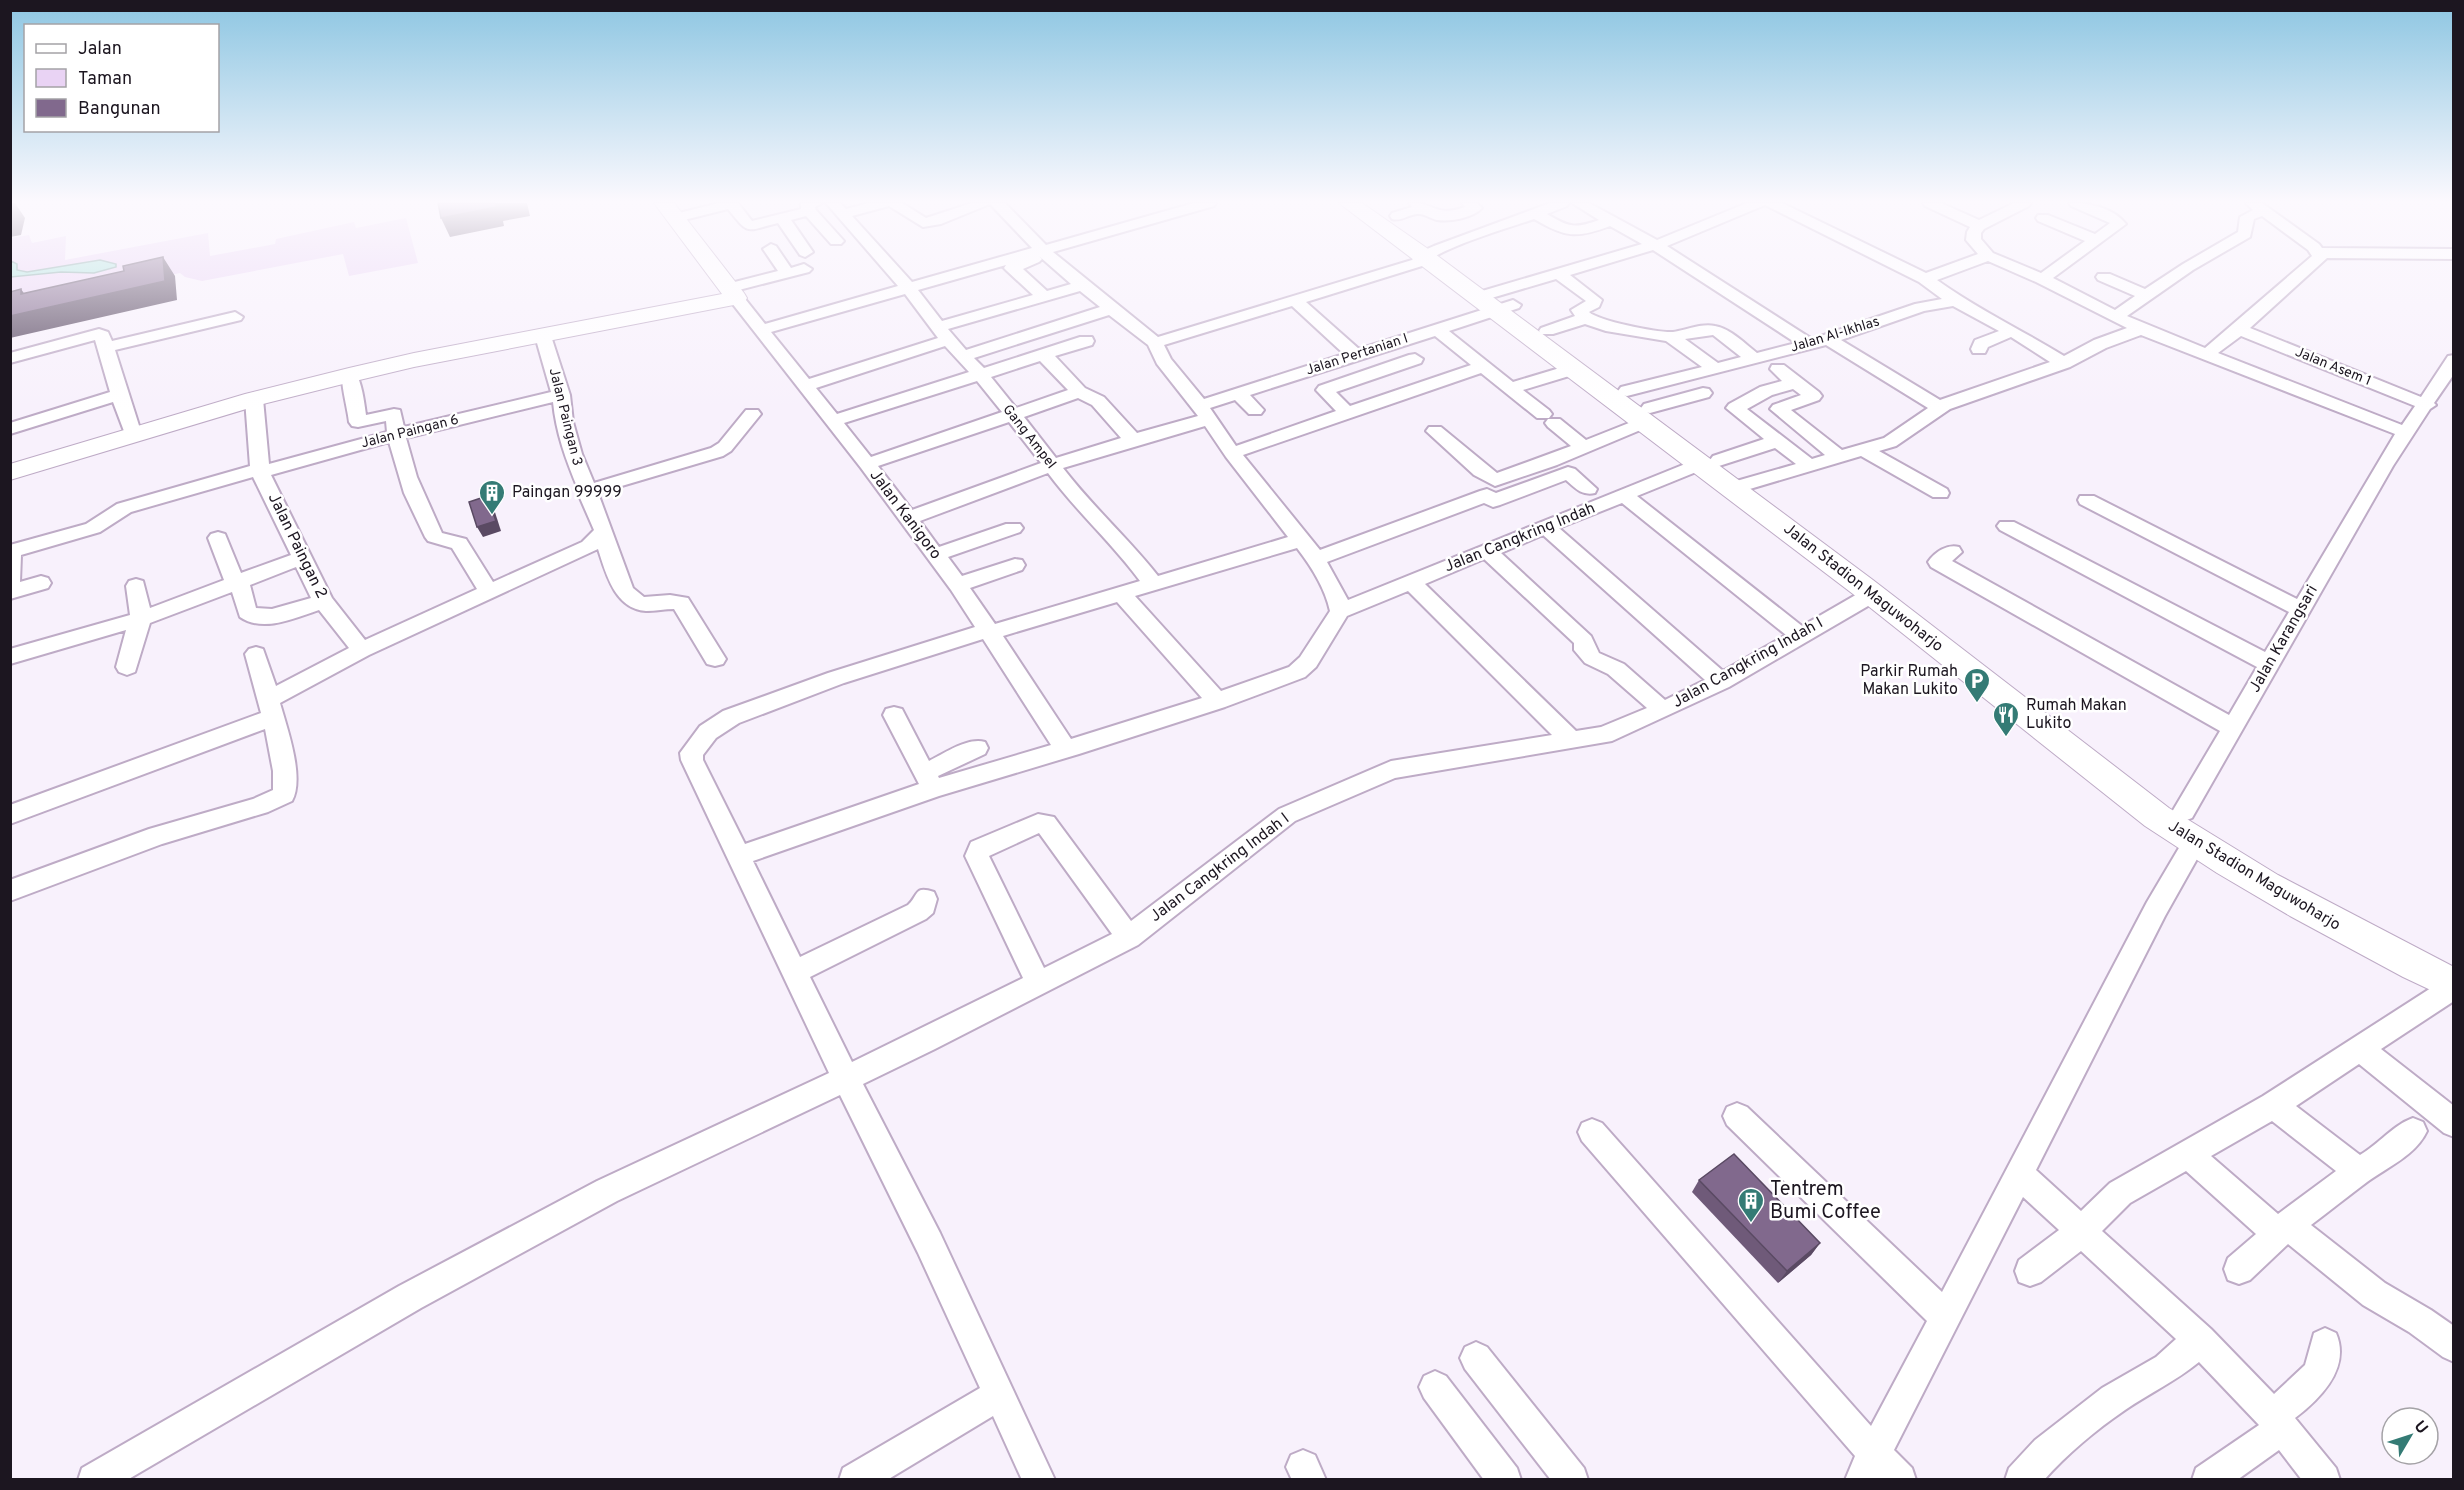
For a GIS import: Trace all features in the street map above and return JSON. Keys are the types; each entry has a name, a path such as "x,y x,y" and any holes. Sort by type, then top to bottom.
{"main road":[{"path":"10,472 254,399 349,375 414,360 543,336 732,293 718,273"},
{"name":"Jalan Stadion Maguwoharjo","path":"1458,273 1496,301 1573,369 1647,415 2094,756 2157,817 2194,843 2302,897 2454,962"},
{"name":"Jalan Stadion Maguwoharjo","path":"1496,301 1547,331 1627,391 1647,415"},
{"name":"Jalan Stadion Maguwoharjo","path":"1741,486 1873,594 2094,756 2184,812 2302,897 2454,986"}],"street":[{"path":"732,293 787,273"},
{"name":"Gang Ampel","path":"894,273 943,334 980,374 1073,494 1134,559 1153,584"},
{"path":"761,330 966,273"},
{"path":"1017,273 1045,297"},
{"path":"739,856 926,781 1070,748 1217,702 1297,672 1304,667 1340,611 1337,598 1316,559 1232,453 1205,413 1163,360 1155,343 1067,273"},
{"path":"1155,343 1387,273"},
{"path":"1558,273 1594,300 1593,304 1579,310 1585,318 1606,326 1671,337 1715,330 1753,358"},
{"name":"Jalan Pertanian I","path":"908,519 976,490 1052,467 1205,413 1239,394 1437,329 1558,273"},
{"path":"1701,273 1818,342 1940,408"},
{"path":"1912,273 1925,279 1955,301 2012,331 2064,363"},
{"path":"1925,279 1943,273"},
{"path":"2027,273 2141,329 2405,432"},
{"path":"2042,279 2051,273"},
{"path":"2116,316 2180,273"},
{"path":"2206,355 2304,273"},
{"path":"2104,277 2148,296"},
{"path":"806,385 1045,297 1082,286"},
{"name":"Jalan Kanigoro","path":"732,293 806,385 958,585 1064,746 1070,748"},
{"name":"Jalan Al-Ikhlas","path":"1627,391 1818,342 1921,307 1955,301"},
{"path":"1296,302 1356,356"},
{"path":"963,356 1110,309"},
{"path":"106,347 236,317"},
{"path":"1547,331 1585,318"},
{"path":"1437,329 1584,447"},
{"path":"1741,486 1890,442 1940,408 1993,386 2064,363 2100,344 2141,329"},
{"name":"Jalan Asem 1","path":"2239,329 2427,405"},
{"path":"1979,349 1981,344 2012,331"},
{"path":"10,358 102,335 133,435"},
{"name":"Jalan Paingan 3","path":"543,336 561,394 564,422 586,491 603,531 615,571 628,596 637,602 681,603 715,659"},
{"path":"1671,337 1714,368"},
{"path":"833,421 1086,341"},
{"path":"1044,355 1079,392 1098,401 1132,439"},
{"path":"1346,412 1325,390 1415,359"},
{"name":"Jalan Karangsari","path":"2184,812 2384,466 2405,432 2427,405 2454,360"},
{"path":"1232,453 1484,366"},
{"path":"1511,388 1573,369"},
{"path":"1778,369 1813,396 1779,408 1840,458"},
{"path":"349,375 359,422 393,414 395,435 413,492 435,537 459,543 489,592"},
{"path":"1796,382 1766,391 1735,408 1810,466"},
{"path":"867,464 1079,392"},
{"path":"1435,431 1480,471 1495,480 1584,447 1647,415 1703,393"},
{"name":"Jalan Paingan 6","path":"11,551 93,528 124,508 260,470 561,394"},
{"path":"1239,394 1256,410"},
{"path":"10,429 119,395"},
{"name":"Jalan Paingan 2","path":"254,399 260,470 323,601 362,650"},
{"path":"586,491 717,452 725,447 752,414"},
{"name":"Jalan Cangkring Indah","path":"1340,611 1709,462 1778,441"},
{"path":"1865,451 1940,493"},
{"path":"1551,460 1587,489"},
{"path":"1316,559 1487,495 1493,501 1568,473"},
{"path":"1625,496 1800,635"},
{"path":"2087,500 2301,610"},
{"path":"2007,526 2270,664"},
{"path":"1546,527 1720,682"},
{"path":"935,555 1013,528"},
{"path":"10,815 115,773 143,765 271,708 362,650 589,546 603,531"},
{"path":"218,538 247,612 256,618 270,618 323,601"},
{"path":"1039,1479 929,1243 845,1077 796,971 692,760 694,748 708,732 731,717 825,682 988,632 1123,595 1300,540"},
{"path":"11,551 10,590 41,583"},
{"path":"1487,551 1584,641 1585,650 1592,658 1612,666 1663,710"},
{"path":"10,657 141,619 301,558"},
{"path":"1938,563 2232,728"},
{"path":"958,585 1016,565"},
{"path":"1411,582 1572,741"},
{"path":"127,667 132,643 141,619 136,586"},
{"name":"Jalan Cangkring Indah I","path":"94,1479 410,1297 586,1202 845,1077 925,1041 1129,937 1287,815 1391,770 1604,735 1720,682 1873,594"},
{"path":"1123,595 1156,635 1188,665 1217,702"},
{"path":"10,891 157,836 260,806 284,795 287,787 271,708 256,654"},
{"path":"894,715 926,781"},
{"path":"926,781 977,748"},
{"path":"1038,982 976,856 980,849 1038,823 1046,824 1129,937"},
{"path":"1868,1466 2156,909 2194,843"},
{"path":"796,971 917,912 924,906 925,900"},
{"path":"2030,1271 2082,1230 2120,1193 2273,1105 2454,986"},
{"path":"2360,1048 2454,1124"},
{"path":"2273,1105 2359,1171"},
{"path":"1737,1116 1945,1317"},
{"path":"2239,1269 2282,1229 2359,1171 2384,1156 2413,1131"},
{"path":"1592,1132 1868,1466 1900,1479"},
{"path":"2188,1154 2282,1229 2374,1294 2420,1321 2454,1346"},
{"path":"2019,1174 2200,1340 2277,1422 2324,1479"},
{"path":"2020,1479 2047,1452 2113,1399 2167,1368 2200,1340"},
{"path":"2208,1479 2277,1422 2303,1393 2317,1376 2325,1358 2325,1344"},
{"path":"1476,1358 1572,1479"},
{"path":"1435,1387 1505,1479"},
{"path":"855,1479 1000,1394"}],"green space":[{"path":"11,273 246,273 202,281 185,277 180,273 11,310"},
{"path":"348,273 367,273 349,276"}],"shaded area":[{"path":"11,273 56,273 11,277"}],"building":[{"path":"117,273 164,273 165,281 10,316 10,292 21,289 21,294"},
{"path":"487,496 496,521 477,527 469,502"},
{"name":"Tentrem Bumi Coffee","path":"1734,1154 1820,1243 1787,1271 1699,1180"}],"place":[{"name":"Paingan 99999","path":"492,516"},
{"name":"Parkir Rumah Makan Lukito","path":"1977,704"},
{"name":"Rumah Makan Lukito","path":"2006,738"},
{"name":"Tentrem Bumi Coffee","path":"1751,1224"}]}
